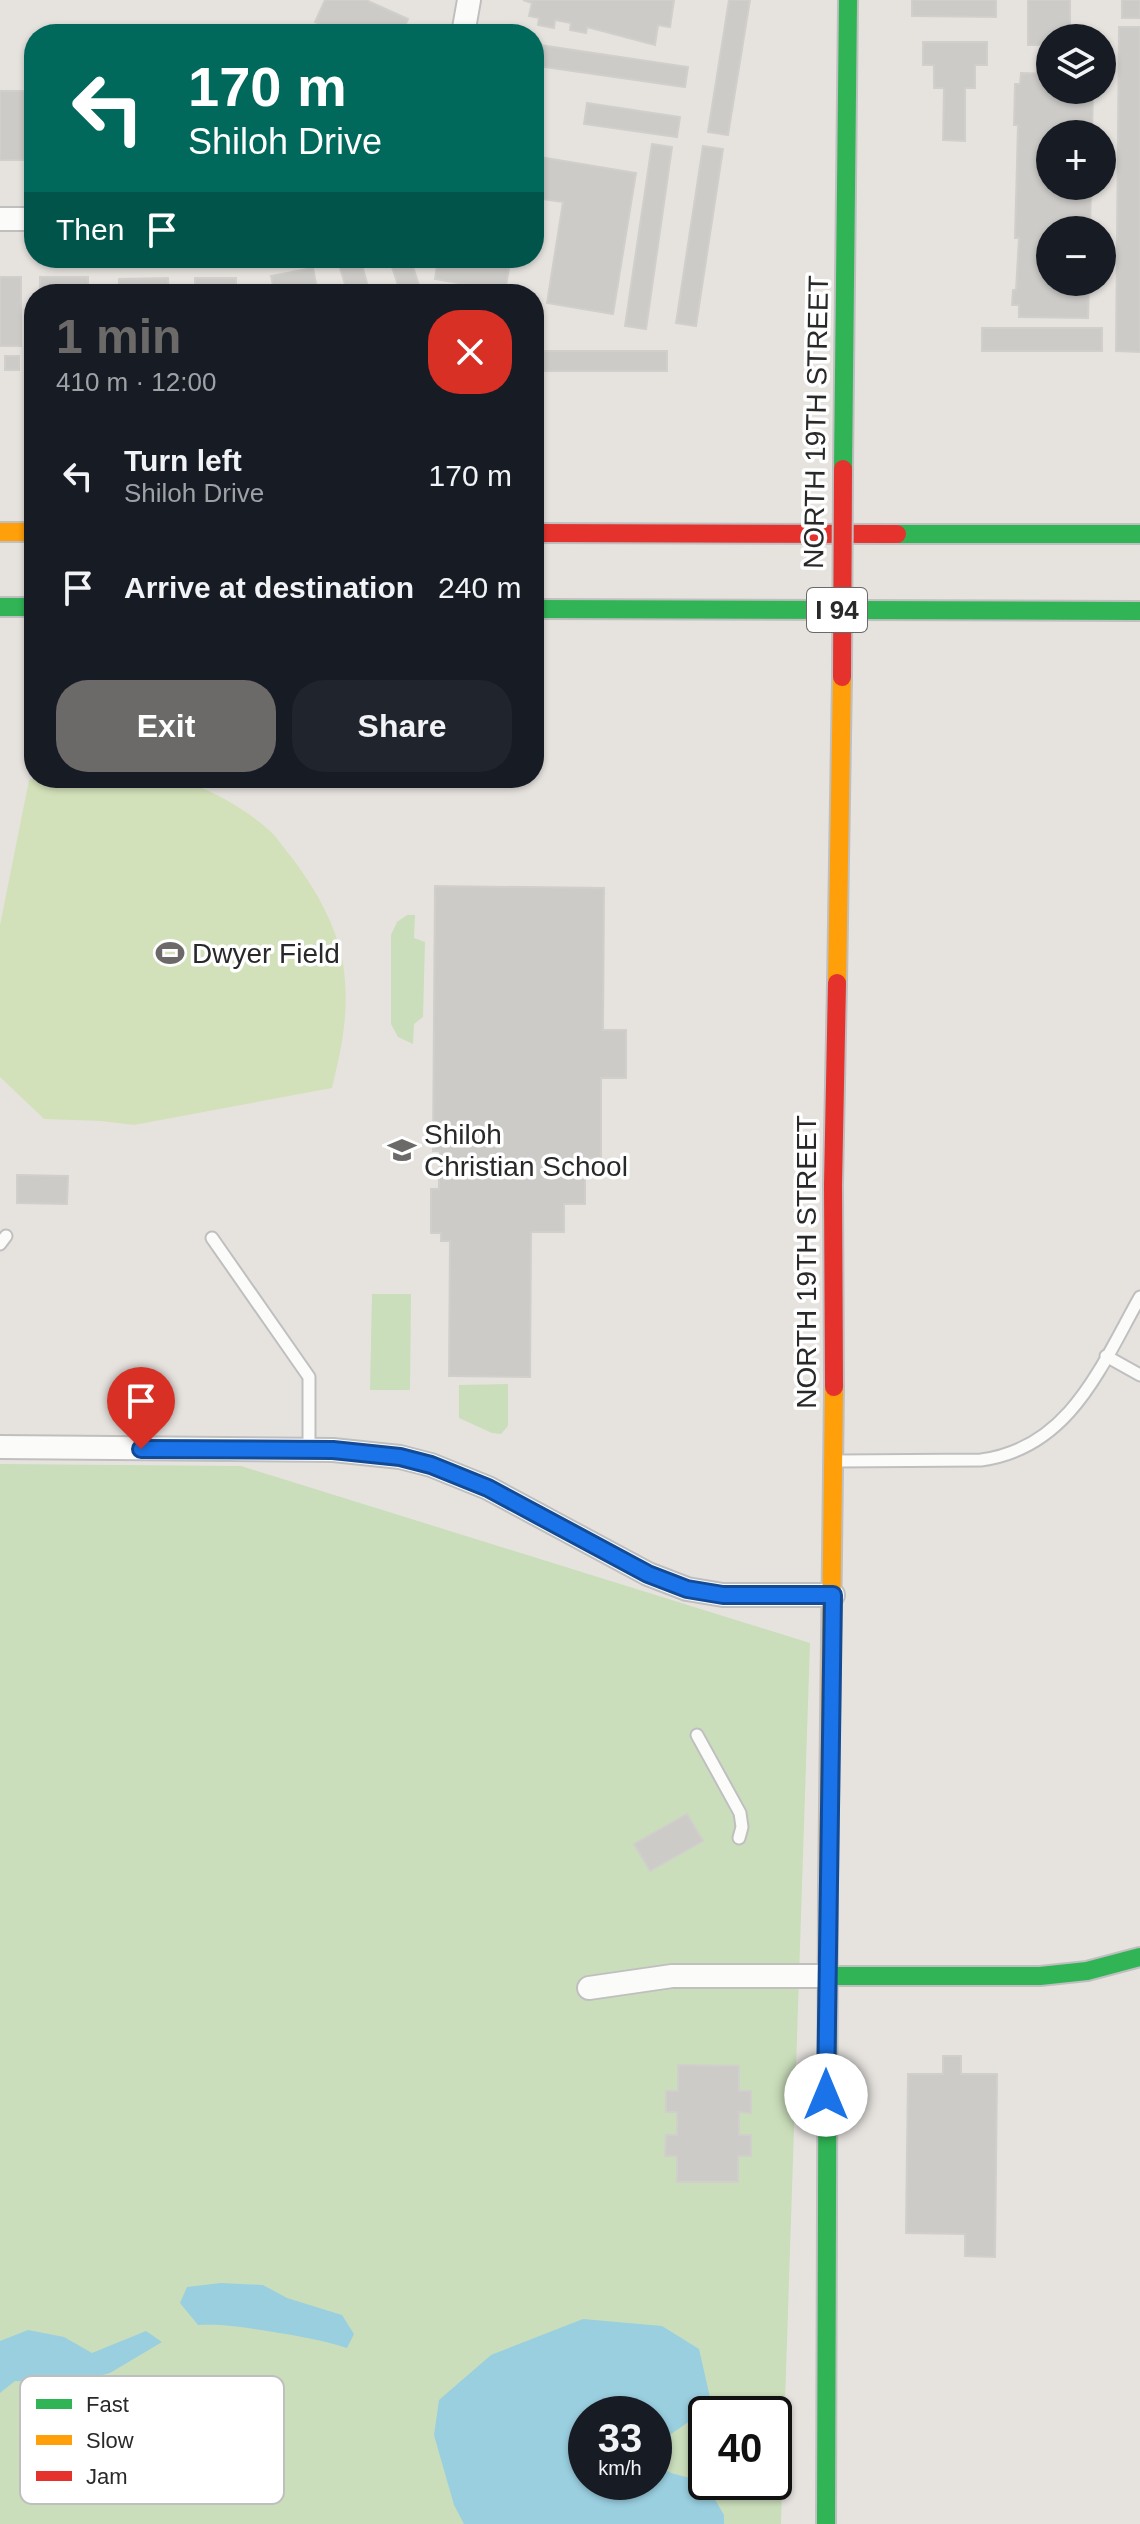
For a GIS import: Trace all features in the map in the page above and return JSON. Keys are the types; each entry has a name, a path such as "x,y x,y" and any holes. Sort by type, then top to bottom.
{"main road":[{"name":"NORTH 19TH STREET","path":"826,2524 827,1976 834,1461 833,1185 842,677 848,0"},
{"path":"0,532 24,532"},
{"path":"544,533 1140,534"},
{"path":"0,607 24,607"},
{"name":"I 94","path":"544,609 1140,611"},
{"path":"827,1976 1040,1976 1087,1971 1140,1957"}],"street":[{"path":"465,24 469,0"},
{"path":"0,219 24,219"},
{"path":"0,1447 309,1450 400,1457 431,1465 488,1488 648,1574 687,1589 723,1595 833,1595"},
{"path":"589,1988 672,1976 827,1976"}],"lane":[{"path":"212,1238 309,1377 309,1450"},
{"path":"834,1461 981,1460 1012,1454 1040,1439 1077,1404 1140,1297"},
{"path":"1106,1356 1140,1375"},
{"path":"697,1735 740,1813 742,1827 739,1838"}],"green space":[{"name":"Dwyer Field","path":"27,788 201,788 224,799 248,813 272,833 318,897 333,929 343,963 346,1008 332,1088 134,1125 44,1119 0,1077 0,925"},
{"path":"407,915 415,915 414,938 425,942 423,1017 414,1024 413,1044 398,1037 391,1024 391,935 397,922"},
{"path":"372,1294 411,1294 410,1390 370,1390"},
{"path":"508,1384 508,1426 501,1434 459,1418 459,1385"},
{"path":"0,1464 241,1466 810,1643 785,2396 688,2396 688,2500 782,2500 781,2524 0,2524"}],"water":[{"path":"221,2283 263,2285 287,2298 342,2315 354,2334 347,2348 254,2329 198,2325 180,2303 187,2287"},
{"path":"583,2319 662,2326 699,2349 710,2396 688,2396 688,2422 672,2433 672,2396 568,2396 568,2500 672,2500 672,2473 688,2478 688,2500 715,2500 724,2515 724,2524 464,2524 454,2505 434,2435 439,2400 491,2355"},
{"path":"28,2330 64,2337 92,2353 146,2331 162,2342 110,2373 99,2376 20,2376 20,2381 15,2381 0,2393 0,2341"}],"building":[{"path":"325,0 366,0 408,19 406,24 315,22"},
{"path":"523,0 674,0 670,27 658,25 655,45 587,27 586,33 570,30 571,23 555,20 554,28 544,26 538,24 539,18 529,16 532,3"},
{"path":"729,0 750,0 728,135 708,132"},
{"path":"912,0 996,0 996,17 912,16"},
{"path":"1028,0 1070,0 1070,24 1036,24 1036,45 1028,45"},
{"path":"1122,0 1140,0 1140,18 1122,18"},
{"path":"1119,27 1140,27 1140,352 1116,351"},
{"path":"923,42 987,42 987,65 975,65 975,88 965,88 965,141 943,140 944,88 934,88 934,65 923,65"},
{"path":"544,46 688,67 685,87 544,67"},
{"path":"1021,73 1036,74 1036,104 1093,104 1092,120 1036,120 1036,200 1091,200 1090,216 1036,216 1036,296 1089,296 1088,318 1019,317 1019,305 1012,305 1013,290 1016,290 1019,238 1015,238 1018,125 1014,125 1015,84 1020,84"},
{"path":"0,91 24,91 24,160 0,160"},
{"path":"587,103 680,117 677,137 584,124"},
{"path":"652,144 672,147 646,329 625,326"},
{"path":"703,146 723,149 696,326 676,323"},
{"path":"544,158 636,173 613,314 547,303 563,202 544,199"},
{"path":"313,268 316,284 273,284 271,276"},
{"path":"340,268 363,268 367,284 345,284"},
{"path":"392,268 413,268 419,284 398,284"},
{"path":"437,268 509,268 506,284 464,284 435,279"},
{"path":"0,277 21,277 21,346 0,346"},
{"path":"40,277 88,277 88,284 40,284"},
{"path":"168,278 168,284 119,284 119,279"},
{"path":"195,278 236,278 236,284 195,284"},
{"path":"982,328 1102,328 1102,351 982,351"},
{"path":"544,351 667,351 667,371 544,371"},
{"path":"5,356 19,356 19,370 5,370"},
{"path":"435,886 604,888 603,1030 626,1030 626,1078 601,1078 601,1158 585,1158 585,1204 564,1204 564,1232 531,1232 530,1377 449,1376 450,1241 441,1241 441,1233 431,1233 431,1189 439,1189 440,1151 433,1151"},
{"path":"17,1175 68,1176 67,1204 17,1203"},
{"path":"687,1814 703,1841 650,1871 634,1844"},
{"path":"943,2056 961,2056 961,2074 997,2074 995,2257 965,2256 965,2234 906,2233 908,2074 943,2074"},
{"path":"678,2065 739,2066 739,2091 751,2091 751,2113 739,2112 739,2135 751,2135 751,2156 738,2156 738,2182 677,2182 677,2156 665,2156 666,2135 677,2135 677,2112 666,2112 666,2091 678,2091"}],"traffic: fast":[{"path":"843,469 848,0"},
{"path":"897,534 1140,534"},
{"path":"0,607 24,607"},
{"path":"544,609 1140,611"},
{"path":"826,2524 828,1889"},
{"path":"827,1976 1040,1976 1087,1971 1140,1957"}],"traffic: slow":[{"path":"0,532 24,532"},
{"path":"837,983 842,677"},
{"path":"828,1889 834,1387"}],"traffic: jam":[{"path":"842,677 843,469"},
{"path":"544,533 897,534"},
{"path":"834,1387 833,1185 837,983"}],"place":[{"name":"Dwyer Field","path":"170,953"},
{"name":"Shiloh Christian School","path":"402,1150"}],"route":[{"path":"141,1449 333,1450 400,1457 431,1465 488,1488 668,1583 723,1595 833,1595 826,2095"}]}
